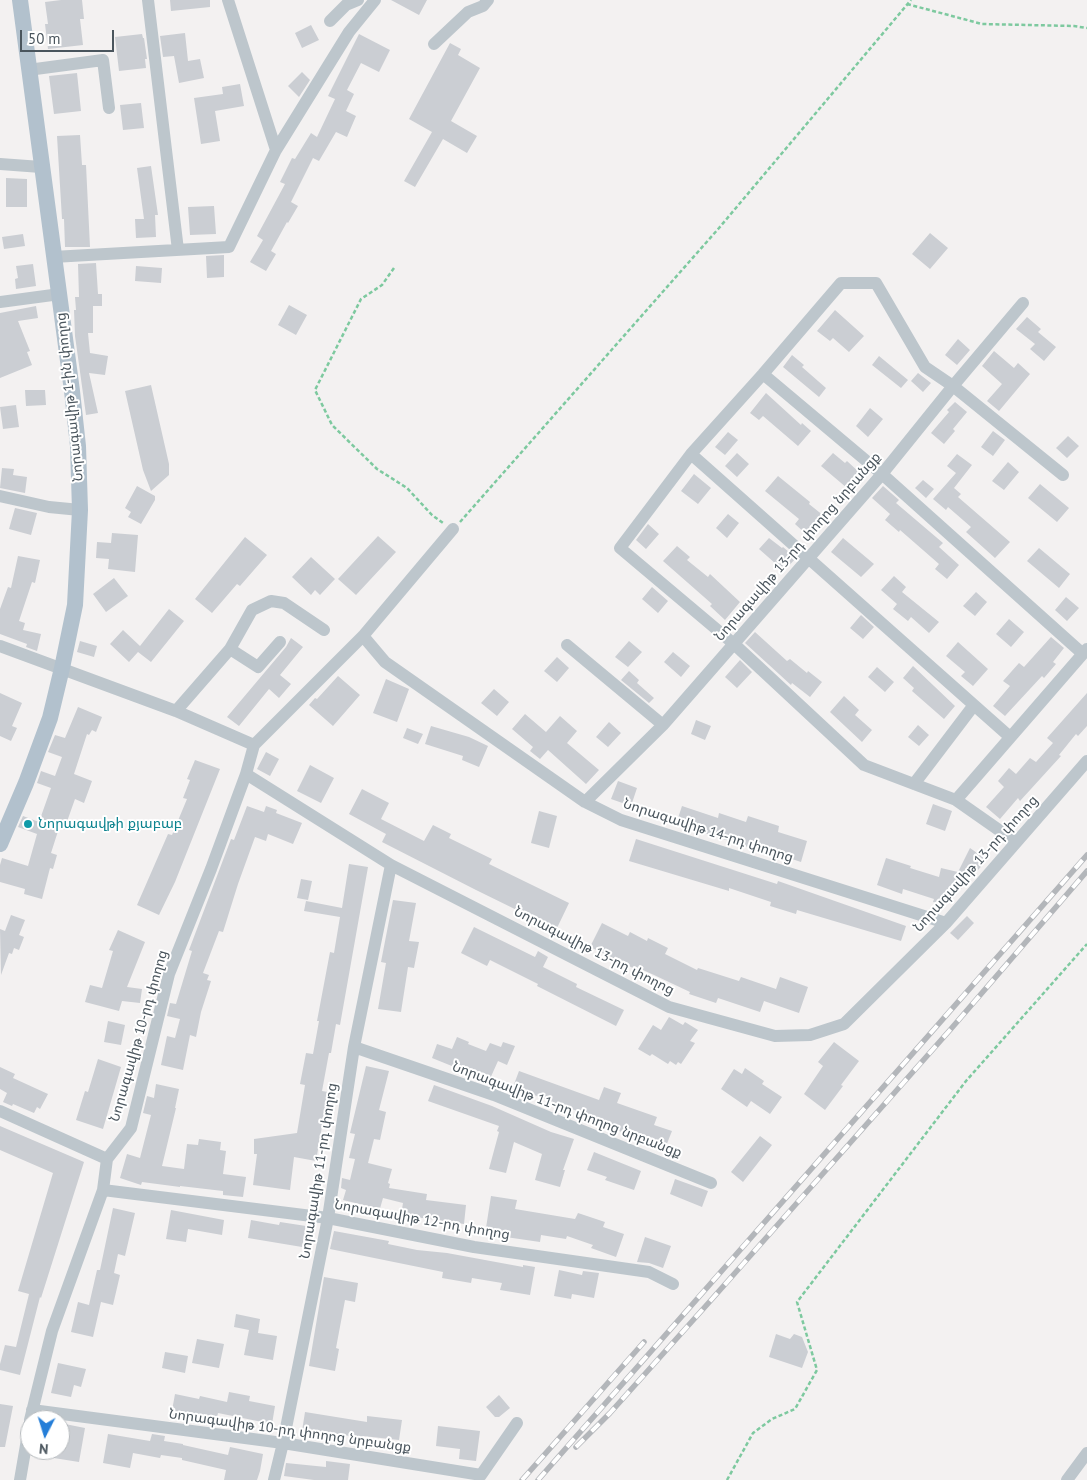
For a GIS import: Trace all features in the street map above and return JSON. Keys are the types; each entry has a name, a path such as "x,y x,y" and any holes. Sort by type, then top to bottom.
{"main road":[{"name":"Նորագավիթ 1-ին փողոց","path":"0,844 26,783 50,718 62,668 75,605 80,510 78,446 60,294 53,257 20,0"}],"street":[{"path":"148,0 178,250"},
{"path":"228,0 276,150"},
{"path":"330,21 346,5 358,0"},
{"path":"53,257 229,247 276,150 349,32 375,0"},
{"path":"434,44 468,12 483,6 488,0"},
{"path":"28,70 103,60 109,108"},
{"path":"0,164 41,167"},
{"path":"1016,842 956,800 864,765 734,644 620,548 691,454 841,283 876,284 925,367 953,386 1062,474"},
{"path":"0,302 60,294"},
{"name":"Նորագավիթ 13-րդ փողոց նրբանցք","path":"585,802 663,725 882,474 1023,303"},
{"path":"763,374 882,474 1085,651 956,800"},
{"path":"691,454 1010,737"},
{"path":"0,496 49,507 80,510"},
{"name":"Նորագավիթ 10-րդ փողոց","path":"107,1159 131,1128 169,974 211,869 246,774 254,745 363,636 453,530"},
{"path":"176,711 230,649 252,610 271,601 284,602 324,630"},
{"name":"Նորագավիթ 14-րդ փողոց","path":"363,636 385,662 585,802 621,820 946,923"},
{"path":"230,649 258,667 280,642"},
{"path":"567,645 663,725"},
{"path":"0,646 176,711 254,745"},
{"path":"914,784 974,705"},
{"name":"Նորագավիթ 13-րդ փողոց","path":"246,774 391,865 669,1007 775,1036 810,1035 844,1024 946,923 1087,761"},
{"name":"Նորագավիթ 11-րդ փողոց","path":"274,1480 283,1444 328,1218 354,1047 391,865"},
{"name":"Նորագավիթ 11-րդ փողոց նրբանցք","path":"354,1047 494,1094 711,1183"},
{"path":"0,1111 107,1159 103,1190 52,1331 33,1410"},
{"name":"Նորագավիթ 12-րդ փողոց","path":"103,1190 328,1218 474,1247 649,1272 673,1284"},
{"name":"Նորագավիթ 10-րդ փողոց նրբանցք","path":"70,1421 283,1444 481,1475 517,1423"},
{"path":"1066,1480 1087,1453"},
{"path":"20,1480 23,1460"}],"path":[{"path":"394,268 382,284 361,299 315,390 332,425 377,469 406,488 432,515 453,530 719,228 911,0"},
{"path":"908,4 982,24 1074,26 1087,28"},
{"path":"727,1480 752,1433 772,1419 795,1409 818,1370 798,1302 966,1081 1087,944"}],"building":[{"path":"82,0 84,19 80,19 83,45 48,49 45,24 48,24 45,2"},
{"path":"170,0 210,0 210,7 171,11"},
{"path":"391,0 427,0 419,15"},
{"path":"311,25 319,40 302,48 295,33"},
{"path":"185,33 188,61 200,59 204,78 179,83 174,56 163,57 160,36"},
{"path":"142,34 147,59 145,59 146,68 119,71 115,37"},
{"path":"359,34 390,50 379,72 361,63 347,90 354,94 346,111 356,116 347,137 336,132 319,161 313,158 291,202 298,206 271,251 276,254 266,271 250,262 263,240 257,236 285,184 280,182 292,158 295,159 311,133 317,137 335,99 328,96"},
{"path":"450,43 461,49 458,55 480,68 451,121 477,136 467,153 443,139 415,187 404,181 432,132 409,119"},
{"path":"302,72 310,80 299,97 288,86"},
{"path":"77,73 81,111 54,114 49,76"},
{"path":"240,84 244,106 215,111 220,141 201,144 194,98 223,94 222,87"},
{"path":"141,103 144,128 123,130 120,105"},
{"path":"80,135 82,165 86,165 90,247 65,247 57,136"},
{"path":"151,166 158,215 155,215 156,237 136,238 135,219 144,219 137,168"},
{"path":"6,178 27,179 27,207 6,207"},
{"path":"214,206 216,234 190,235 188,207"},
{"path":"930,233 948,248 930,269 912,254"},
{"path":"23,234 25,246 4,249 2,237"},
{"path":"224,255 224,277 207,278 206,256"},
{"path":"96,263 98,294 102,294 102,306 93,306 93,333 88,333 90,353 108,356 105,375 89,373 98,413 86,415 75,336 74,310 76,310 75,297 79,297 78,264"},
{"path":"33,264 36,286 16,289 15,279 18,278 16,266"},
{"path":"136,266 162,268 161,283 135,281"},
{"path":"289,305 307,315 296,335 278,325"},
{"path":"36,306 38,318 18,321 30,351 27,352 32,365 0,378 0,313"},
{"path":"835,310 864,336 849,352 833,338 830,341 817,331"},
{"path":"1027,317 1041,329 1038,332 1056,347 1044,361 1030,349 1035,344 1016,329"},
{"path":"958,339 970,350 957,365 945,355"},
{"path":"994,351 1014,368 1018,363 1030,374 999,411 987,401 1002,384 982,366"},
{"path":"792,355 804,365 802,367 826,388 819,397 783,367"},
{"path":"879,356 908,380 901,388 872,365"},
{"path":"918,373 931,383 923,392 911,381"},
{"path":"151,385 169,464 169,475 151,491 143,470 125,391"},
{"path":"25,390 45,390 46,405 26,406"},
{"path":"766,393 801,425 802,423 811,431 798,446 763,416 759,420 750,413"},
{"path":"955,402 967,412 944,444 931,433"},
{"path":"16,405 19,427 3,429 0,407"},
{"path":"870,408 883,419 868,437 856,426"},
{"path":"993,431 1005,440 993,456 981,447"},
{"path":"728,432 738,440 725,455 715,447"},
{"path":"1068,436 1079,446 1067,458 1056,448"},
{"path":"737,453 749,464 737,477 725,466"},
{"path":"833,453 845,463 847,461 860,473 847,488 821,466"},
{"path":"957,454 972,465 954,488 961,494 958,497 1010,542 995,558 966,532 971,527 948,507 946,510 933,499 956,473 947,466"},
{"path":"1008,462 1019,472 1004,490 992,481"},
{"path":"2,468 14,469 13,475 27,477 25,493 0,488"},
{"path":"694,474 711,488 698,504 681,491"},
{"path":"778,476 824,516 807,535 795,524 799,519 765,491"},
{"path":"923,480 934,489 926,498 915,488"},
{"path":"1040,484 1069,508 1057,522 1028,498"},
{"path":"137,486 155,496 155,500 141,524 128,517 131,512 125,508"},
{"path":"883,486 899,500 896,503 943,543 939,547 959,565 947,579 935,569 939,564 900,530 899,532 885,520 890,514 872,498"},
{"path":"15,508 37,513 31,535 9,529"},
{"path":"728,514 739,523 727,538 716,528"},
{"path":"648,524 659,534 646,549 636,540"},
{"path":"112,533 138,535 135,572 108,569 109,559 96,558 97,542 111,543"},
{"path":"378,536 396,552 356,595 338,579"},
{"path":"245,537 267,555 240,586 237,584 212,613 195,599"},
{"path":"769,538 796,558 784,571 759,549"},
{"path":"843,538 874,564 861,577 831,552"},
{"path":"677,546 690,557 687,560 708,577 710,574 740,602 725,620 710,606 712,604 663,561"},
{"path":"1039,548 1070,574 1059,588 1027,561"},
{"path":"18,556 40,560 35,583 32,582 19,621 25,623 23,630 41,634 37,651 26,647 27,644 0,634 0,609 8,587 11,588"},
{"path":"311,557 335,579 320,595 315,590 311,595 292,577"},
{"path":"894,576 906,587 902,592 939,622 929,633 911,617 908,621 893,609 897,604 881,590"},
{"path":"114,578 128,596 106,612 93,594"},
{"path":"652,587 668,601 658,613 642,599"},
{"path":"976,592 987,602 975,616 963,606"},
{"path":"1066,597 1079,608 1067,621 1055,610"},
{"path":"169,609 184,621 151,662 138,652 129,662 110,644 123,630 140,646"},
{"path":"861,615 874,627 863,639 850,628"},
{"path":"1009,619 1024,632 1011,647 996,634"},
{"path":"755,632 787,661 790,659 822,682 810,697 792,683 791,685 745,643"},
{"path":"1051,637 1064,648 1053,662 1056,664 1044,678 1042,676 1005,716 993,706 1010,686 1003,681 1019,663 1024,667"},
{"path":"291,638 303,647 280,675 291,684 279,698 269,689 239,726 227,717 286,647"},
{"path":"80,641 97,646 94,657 77,652"},
{"path":"629,641 642,652 628,667 615,657"},
{"path":"958,642 988,669 973,686 961,676 965,672 946,656"},
{"path":"673,652 690,666 681,677 664,662"},
{"path":"557,657 569,668 557,682 544,671"},
{"path":"740,660 752,672 737,688 725,677"},
{"path":"913,666 955,706 944,719 912,691 914,688 903,678"},
{"path":"877,667 894,682 885,692 868,677"},
{"path":"629,671 639,680 637,683 654,698 649,703 621,680"},
{"path":"338,676 360,695 333,726 309,705"},
{"path":"386,679 409,689 397,722 373,713"},
{"path":"494,689 509,702 497,716 481,703"},
{"path":"0,693 22,703 12,726 17,728 11,741 0,736"},
{"path":"1087,693 1087,726 1078,736 1076,734 1059,755 1061,756 1020,801 1018,798 1000,819 986,807 1004,787 998,781 1009,768 1016,774 1030,758 1036,762 1053,743 1047,738"},
{"path":"844,696 859,710 855,715 872,730 862,742 830,712"},
{"path":"78,707 102,717 96,732 92,730 89,735 87,734 74,774 92,781 84,803 75,799 64,830 59,828 51,853 57,855 53,869 50,868 42,899 24,894 25,889 0,882 0,865 2,858 28,866 37,834 18,827 23,816 39,822 51,788 37,783 41,771 55,776 62,757 48,752 55,735 65,738"},
{"path":"525,714 546,732 560,716 577,731 567,743 599,770 586,784 548,750 540,759 530,751 533,747 512,729"},
{"path":"696,720 711,726 705,740 691,734"},
{"path":"609,722 621,733 608,747 596,737"},
{"path":"918,725 929,735 919,746 908,737"},
{"path":"431,726 469,737 488,746 479,767 462,760 463,756 425,744"},
{"path":"407,728 423,734 418,744 403,738"},
{"path":"266,752 279,759 270,776 257,769"},
{"path":"195,760 220,769 175,882 159,915 137,905 168,834 172,835 187,799 183,798 190,780 187,779"},
{"path":"310,765 334,778 321,803 297,791"},
{"path":"618,781 637,788 631,806 611,799"},
{"path":"362,789 389,803 381,819 424,841 433,825 451,834 449,838 492,859 489,864 569,903 557,928 476,890 382,842 386,834 349,814"},
{"path":"933,804 952,811 945,831 926,824"},
{"path":"247,806 264,812 266,806 277,810 276,813 302,823 293,844 268,834 266,841 255,837 223,932 219,931 203,973 209,975 207,980 211,981 201,1012 196,1037 190,1035 183,1070 161,1065 167,1036 175,1038 180,1019 167,1016 170,1003 176,1004 192,951 189,950 231,839 234,840"},
{"path":"682,806 718,818 719,813 746,822 748,816 779,826 778,832 807,841 801,862 676,824"},
{"path":"539,811 557,816 549,848 531,843"},
{"path":"636,839 777,884 778,881 906,926 901,941 797,910 796,914 770,906 771,902 729,888 729,891 629,861"},
{"path":"970,848 987,860 951,900 945,895 943,904 933,902 934,899 903,889 902,894 877,885 886,858 939,877 941,868 958,872"},
{"path":"349,864 368,867 340,1025 336,1024 322,1091 328,1092 316,1161 294,1157 290,1190 253,1185 257,1154 254,1154 254,1139 297,1133 305,1085 300,1084 306,1053 313,1054 330,952 334,953 340,917 304,911 306,901 342,908"},
{"path":"301,879 312,881 308,900 297,898"},
{"path":"393,900 416,903 409,941 419,942 414,968 408,967 401,1012 378,1009 386,963 381,962"},
{"path":"11,915 25,920 19,935 24,937 19,950 14,948 12,954 9,953 1,975 0,929 5,931"},
{"path":"967,916 974,923 958,940 950,933"},
{"path":"602,923 628,936 630,932 647,941 648,938 668,948 665,954 697,970 698,968 739,981 741,977 776,989 780,977 808,987 799,1013 764,1001 760,1012 718,998 716,1003 689,994 690,992 634,966 633,968 590,947"},
{"path":"474,927 535,957 538,951 548,957 543,967 577,984 576,987 624,1010 616,1026 490,960 487,966 461,953"},
{"path":"118,930 145,942 127,987 142,989 140,1003 122,1001 119,1011 85,1002 90,985 102,988 113,951 109,950"},
{"path":"669,1017 683,1025 685,1022 698,1030 690,1041 695,1043 681,1064 678,1062 676,1065 670,1061 668,1064 652,1054 650,1056 638,1049 653,1025 661,1030"},
{"path":"108,1021 125,1025 121,1045 104,1042"},
{"path":"457,1037 469,1042 468,1044 486,1051 490,1043 501,1047 503,1042 515,1046 507,1065 498,1061 489,1081 432,1058 437,1044 452,1049"},
{"path":"834,1042 859,1061 825,1110 804,1094 823,1066 818,1062"},
{"path":"98,1059 121,1067 103,1129 76,1120 85,1091 88,1092"},
{"path":"366,1066 389,1071 379,1110 386,1112 380,1140 374,1139 368,1163 392,1169 388,1183 390,1184 389,1188 427,1194 426,1200 466,1205 464,1224 401,1215 403,1203 383,1198 379,1212 367,1209 368,1206 343,1200 346,1190 341,1188 342,1178 350,1180 355,1159 349,1158 355,1134 350,1133"},
{"path":"0,1067 15,1074 13,1078 48,1094 40,1109 37,1107 34,1113 3,1102 7,1093 0,1089"},
{"path":"745,1068 764,1081 762,1084 782,1097 770,1114 751,1101 747,1107 721,1089 734,1069 742,1074"},
{"path":"519,1071 599,1100 604,1087 621,1093 617,1103 657,1117 654,1125 672,1131 664,1151 609,1127 610,1125 593,1117 513,1087"},
{"path":"156,1084 179,1089 162,1166 184,1169 187,1144 198,1145 199,1139 221,1142 220,1150 226,1151 223,1174 246,1177 243,1197 223,1195 223,1191 142,1182 141,1185 120,1178 127,1154 140,1158 151,1115 143,1113 147,1096 154,1098"},
{"path":"434,1085 492,1106 551,1132 574,1139 563,1170 565,1170 560,1187 535,1180 542,1154 514,1142 506,1173 489,1169 499,1126 428,1101"},
{"path":"0,1126 84,1162 40,1297 20,1375 0,1370 0,1364 5,1345 16,1347 29,1294 18,1291 53,1173 0,1150"},
{"path":"760,1136 772,1145 743,1182 731,1172"},
{"path":"594,1152 641,1171 634,1190 605,1180 607,1177 587,1170"},
{"path":"675,1179 708,1191 702,1207 670,1194"},
{"path":"491,1196 517,1200 515,1209 575,1219 578,1213 605,1222 603,1227 624,1234 616,1257 591,1248 593,1245 567,1236 566,1239 541,1235 540,1242 485,1234"},
{"path":"113,1208 135,1213 125,1256 118,1254 114,1273 120,1275 113,1305 101,1302 93,1337 71,1332 78,1302 89,1305 97,1270 100,1270"},
{"path":"171,1210 224,1220 222,1235 188,1229 186,1242 166,1239"},
{"path":"251,1220 279,1225 280,1222 306,1226 302,1247 248,1238"},
{"path":"334,1231 389,1241 388,1244 417,1250 447,1253 523,1267 523,1265 535,1267 530,1295 500,1290 502,1283 472,1278 471,1283 442,1278 443,1272 330,1249"},
{"path":"645,1237 671,1246 663,1268 649,1263 637,1262"},
{"path":"559,1270 582,1275 583,1271 599,1273 594,1298 572,1294 571,1299 554,1296"},
{"path":"324,1277 358,1283 355,1302 345,1300 336,1348 339,1349 335,1371 309,1366"},
{"path":"236,1314 260,1319 258,1333 277,1336 273,1360 244,1355 249,1330 234,1327"},
{"path":"776,1334 790,1339 794,1334 802,1337 808,1352 802,1368 769,1357"},
{"path":"197,1339 224,1344 219,1368 192,1363"},
{"path":"165,1352 188,1356 185,1373 162,1368"},
{"path":"58,1363 86,1369 81,1387 74,1385 71,1397 51,1393"},
{"path":"229,1392 250,1396 249,1401 275,1406 272,1424 218,1413 216,1423 171,1416 175,1394 199,1399 200,1396 227,1402"},
{"path":"499,1395 510,1408 499,1417 495,1417 486,1407"},
{"path":"0,1404 13,1406 5,1447 0,1447"},
{"path":"305,1412 367,1422 367,1416 402,1420 399,1440 302,1431"},
{"path":"70,1425 85,1428 79,1462 66,1460 70,1460"},
{"path":"438,1426 480,1431 476,1461 459,1459 460,1449 436,1446"},
{"path":"108,1434 150,1441 152,1434 165,1436 164,1441 228,1455 230,1447 263,1454 260,1471 257,1480 224,1480 226,1470 182,1460 182,1458 161,1455 160,1458 133,1453 130,1468 103,1463"},
{"path":"326,1461 350,1464 348,1480 314,1480 284,1476 286,1463 326,1467"}],"railway":[{"path":"538,1480 1087,855"},
{"path":"576,1447 610,1413 712,1299 950,1030 1087,871"},
{"path":"522,1480 644,1342"}],"place":[{"name":"Նորագավթի քյաբաբ","path":"28,824"}]}
